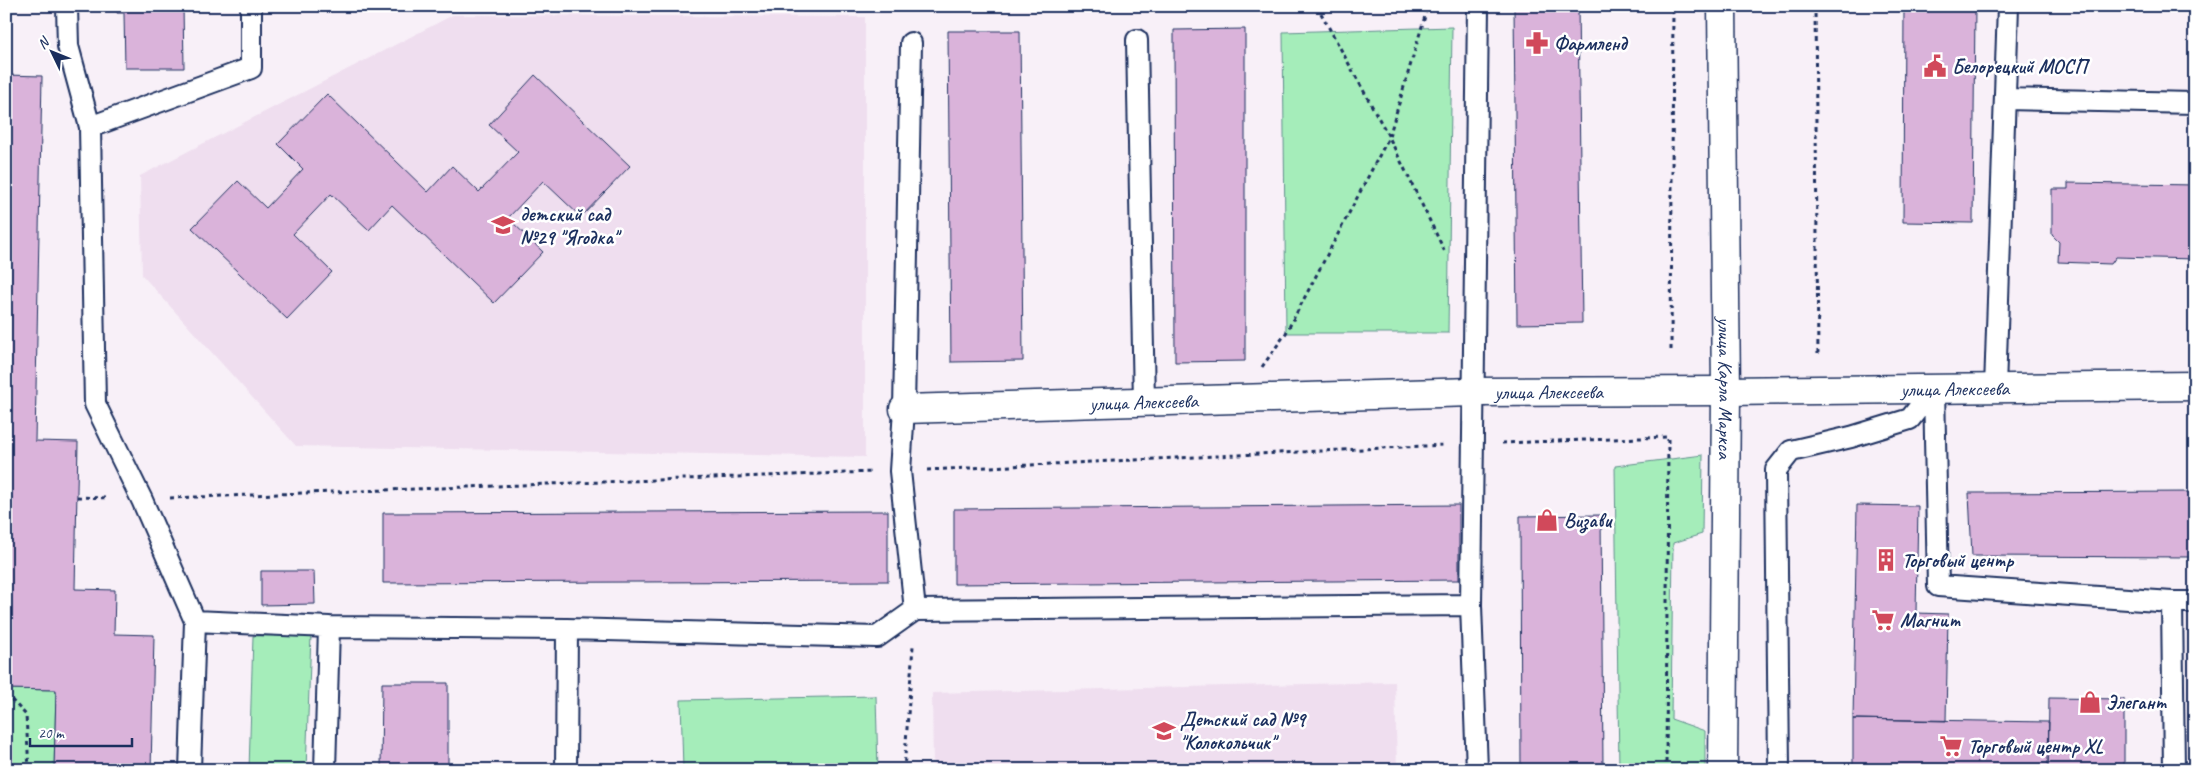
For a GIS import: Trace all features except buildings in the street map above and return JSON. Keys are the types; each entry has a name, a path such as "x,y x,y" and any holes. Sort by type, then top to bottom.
{"main road":[{"name":"улица Карла Маркса","path":"1722,6 1726,392 1723,770"},
{"name":"улица Алексеева","path":"904,409 1473,392 1726,392 2195,386"}],"lane":[{"path":"67,6 68,46 90,127 95,404 142,500 195,621 190,770"},
{"path":"90,127 250,68 251,6"},
{"path":"1477,770 1472,605 1478,6"},
{"path":"1995,388 2008,6"},
{"path":"1137,40 1144,402"},
{"path":"911,43 904,409 900,471 915,610"},
{"path":"2005,99 2195,103"},
{"path":"1934,388 1938,586 2195,602"},
{"path":"1778,770 1776,470 1792,451 1851,437 1910,419 1934,388"},
{"path":"2172,602 2174,770"},
{"path":"195,621 329,627 566,629 877,637 915,610 1472,605"},
{"path":"326,770 329,627"},
{"path":"566,629 566,770"}],"path":[{"path":"1317,6 1388,137 1449,260"},
{"path":"1240,399 1286,333 1388,137 1428,6"},
{"path":"1671,350 1673,6"},
{"path":"1815,6 1818,367"},
{"path":"1666,770 1668,437"},
{"path":"904,770 915,610"},
{"path":"6,694 26,715 29,770"}],"shaded area":[{"name":"детский сад №29 \"Ягодка\"","path":"453,15 865,17 865,457 296,446 142,275 140,176"},
{"name":"Детский сад №9 \"Колокольчик\"","path":"1395,682 1397,770 933,770 932,693"}],"green space":[{"path":"1452,27 1448,333 1286,333 1283,32"},
{"path":"1703,455 1702,534 1673,543 1671,719 1705,731 1705,770 1619,770 1615,466"},
{"path":"311,635 306,770 249,770 253,636"},
{"path":"6,689 56,690 54,770 6,770"},
{"path":"876,696 878,770 683,770 681,700"}],"place":[{"name":"Фармленд","path":"1537,43"},
{"name":"Белорецкий МОСП","path":"1935,66"},
{"name":"детский сад №29 \"Ягодка\"","path":"503,225"},
{"name":"Визави","path":"1547,520"},
{"name":"Торговый центр","path":"1886,560"},
{"name":"Магнит","path":"1883,620"},
{"name":"Элегант","path":"2090,702"},
{"name":"Детский сад №9 \"Колокольчик\"","path":"1164,731"},
{"name":"Торговый центр XL","path":"1951,746"}]}
